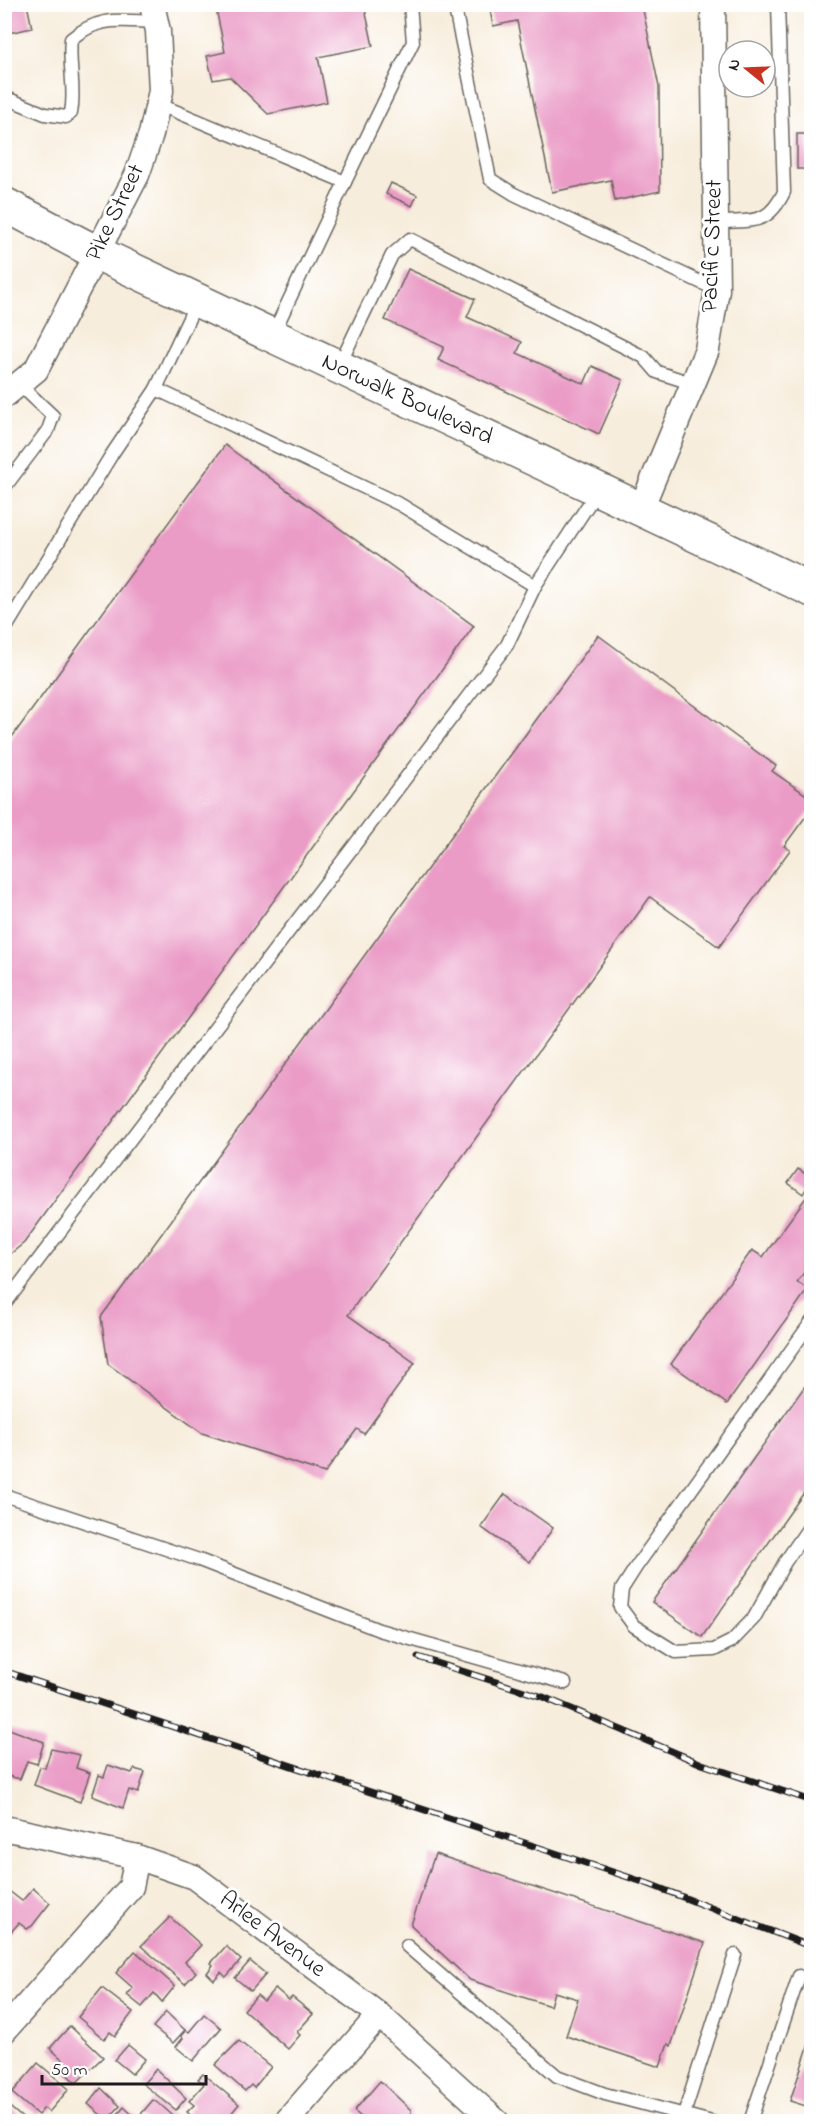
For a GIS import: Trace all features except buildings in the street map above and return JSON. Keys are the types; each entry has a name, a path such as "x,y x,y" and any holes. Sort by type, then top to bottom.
{"main road":[{"name":"Norwalk Boulevard","path":"4,204 97,253 812,590"}],"street":[{"name":"Pacific Street","path":"640,510 707,350 717,290 713,4"},
{"name":"Pike Street","path":"12,390 36,370 137,175 151,134 161,91 154,13"},
{"name":"Arlee Avenue","path":"4,1828 137,1857 195,1877 379,2015 497,2121"},
{"path":"4,2031 131,1887 137,1857"},
{"path":"286,2121 379,2015"}],"lane":[{"path":"272,336 413,42 410,4"},
{"path":"454,4 490,179 514,194 717,290"},
{"path":"716,223 766,217 775,211 784,192 778,4"},
{"path":"4,97 45,114 66,117 71,113 74,98 69,59 71,39 87,26 103,21 154,13"},
{"path":"158,104 345,182"},
{"path":"339,368 392,255 411,239 644,357 657,372 694,384"},
{"path":"4,631 112,454 156,389 197,300"},
{"path":"156,389 401,506 535,586"},
{"path":"4,488 48,430 53,416 12,390"},
{"path":"4,1305 507,645 535,586 598,490"},
{"path":"812,1321 636,1567 622,1589 620,1607 634,1626 676,1652 714,1650 732,1641 754,1618 785,1562 812,1523"},
{"path":"4,1496 199,1560 379,1630 565,1683"},
{"path":"407,1946 557,2076 604,2094 712,2121"},
{"path":"684,2114 735,1954"},
{"path":"750,2121 799,1976"}],"railway":[{"path":"418,1657 543,1697 702,1764 812,1801"},
{"path":"4,1671 649,1884 812,1947"}]}
